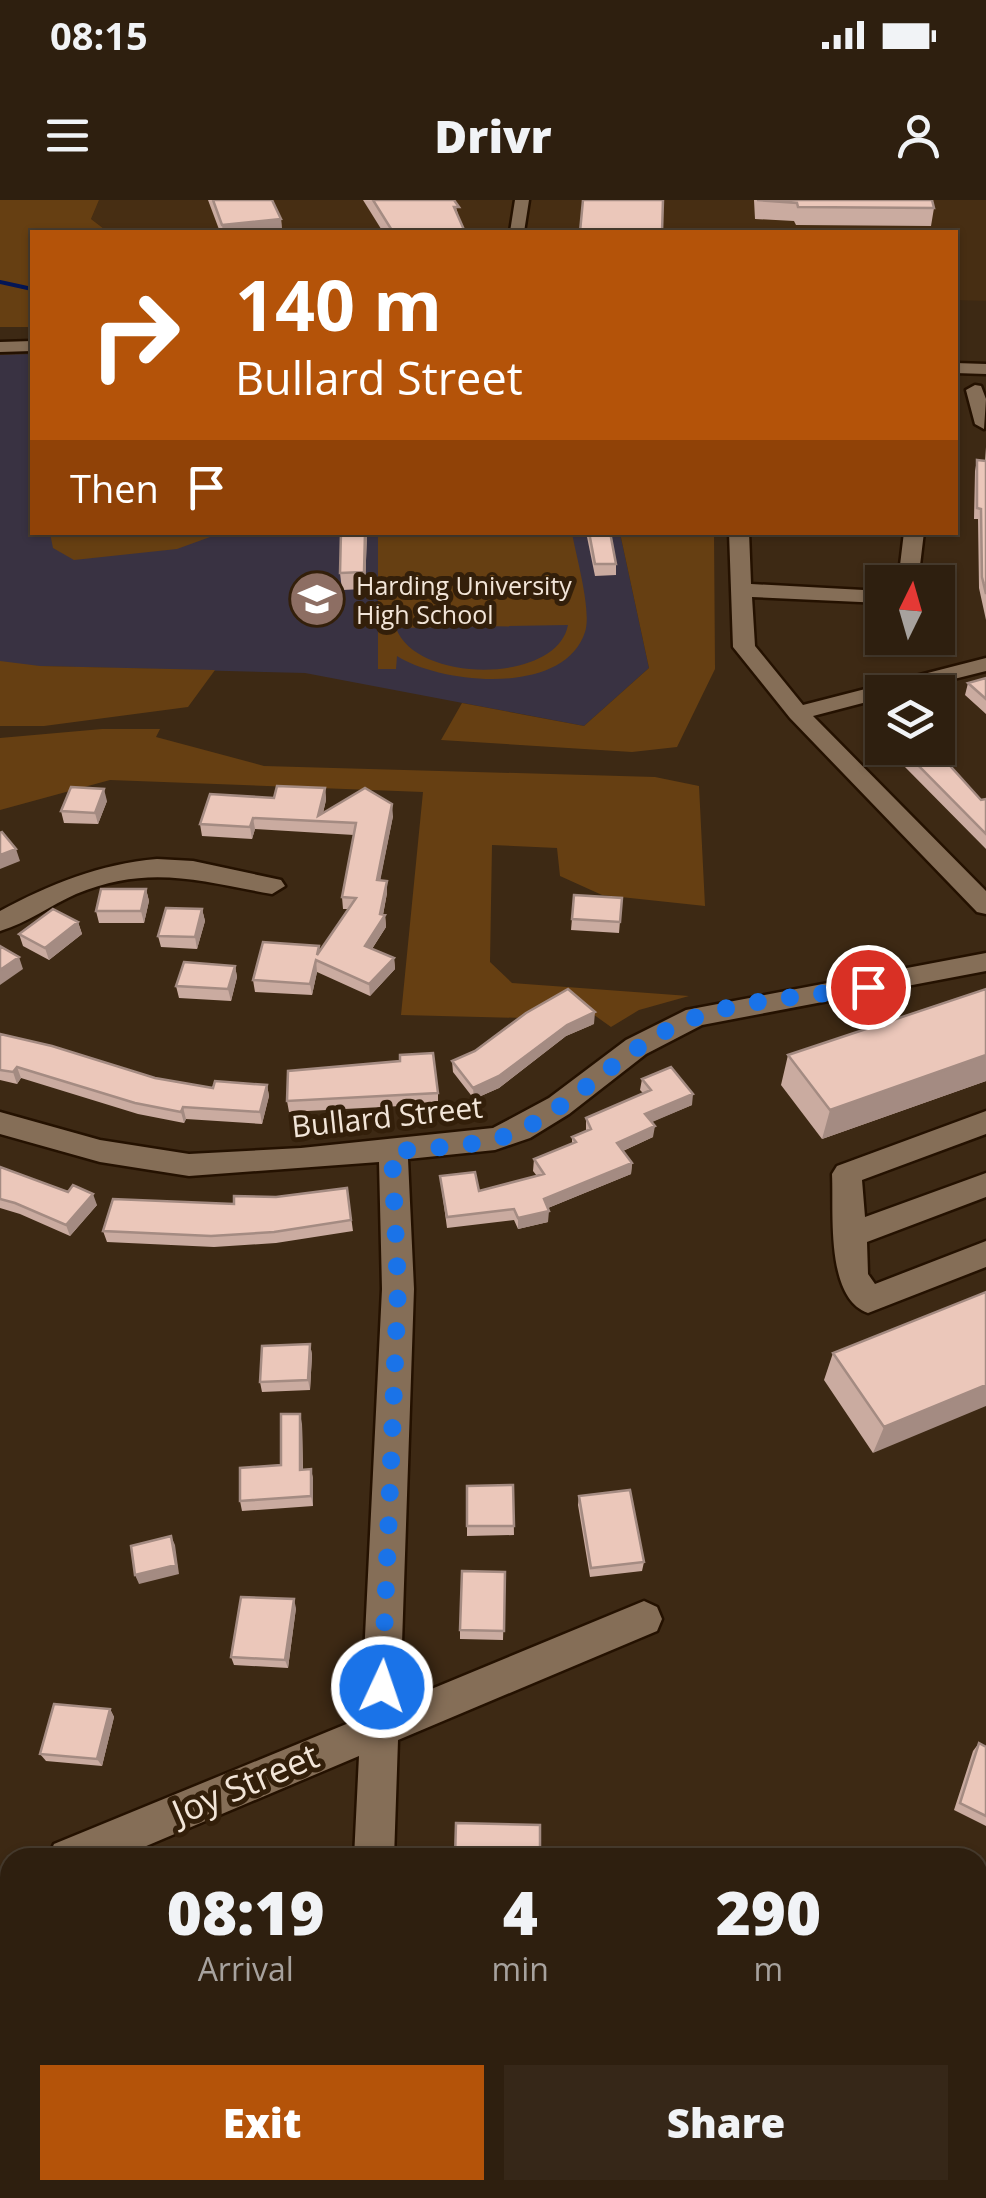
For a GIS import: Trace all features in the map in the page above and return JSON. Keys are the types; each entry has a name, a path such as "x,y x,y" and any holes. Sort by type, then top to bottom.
{"street":[{"path":"516,230 522,200"},
{"path":"0,346 30,346"},
{"path":"958,368 986,368"},
{"path":"739,535 744,646 798,713 986,906"},
{"path":"910,565 914,535"},
{"path":"741,590 865,596"},
{"path":"798,713 986,664"},
{"path":"0,922 70,886 136,868 198,870 272,886"},
{"name":"Bullard Street","path":"0,1123 159,1163 300,1160 495,1139 520,1130 559,1106 636,1047 696,1017 986,962"},
{"path":"986,1122 847,1174 852,1276 868,1300 986,1254"},
{"path":"374,1848 398,1288 392,1152"},
{"path":"851,1236 986,1185"},
{"name":"Joy Street","path":"92,1848 644,1619"}],"shaded area":[{"path":"0,200 99,200 91,219 105,230 30,230 30,327 0,327"},
{"path":"99,200 986,200 986,301 958,300 958,230 105,230 91,219"},
{"name":"Harding University High School","path":"30,354 30,535 620,535 649,668 584,726 305,673 0,665 0,355"},
{"path":"51,535 216,535 177,549 74,560 53,548"},
{"path":"378,535 572,535 587,623 573,653 553,667 528,676 500,679 442,673 397,656 396,669 378,669","holes":["568,625 558,644 539,658 514,667 456,667 430,659 409,646 396,628"]},
{"path":"620,535 714,535 715,669 677,747 632,752 441,740 462,703 584,726 649,668"},
{"path":"0,661 40,666 215,670 188,707 44,726 0,726"},
{"path":"102,729 160,729 156,737 264,766 655,777 699,786 705,906 602,895 560,876 557,848 492,845 490,962 512,983 689,996 639,1010 611,1027 569,997 525,1018 401,1015 423,792 110,780 0,810 0,738"}],"building":[{"path":"213,200 272,200 281,219 222,225"},
{"path":"373,200 454,200 464,230 392,230"},
{"path":"583,200 663,200 662,230 580,230"},
{"path":"757,200 932,200 934,208 798,207 797,203"},
{"path":"977,460 986,461 986,594 981,509 977,508"},
{"path":"341,535 365,535 364,572 340,573"},
{"path":"590,535 611,535 616,564 595,564"},
{"path":"986,678 986,699 968,683"},
{"path":"918,765 949,765 981,800 986,799 986,834"},
{"path":"277,786 325,788 318,816 365,788 392,804 377,880 387,881 380,914 385,915 365,946 394,958 369,984 316,960 310,984 253,980 263,942 319,946 317,955 356,898 342,897 356,823 253,818 250,827 200,824 210,794 274,798"},
{"path":"71,787 104,789 95,813 61,811"},
{"path":"0,833 16,849 0,855"},
{"path":"101,889 146,889 141,911 96,911"},
{"path":"574,895 622,898 620,922 572,919"},
{"path":"166,908 202,909 195,937 158,936"},
{"path":"53,909 78,922 45,948 19,934"},
{"path":"0,946 19,957 0,970"},
{"path":"184,962 235,966 228,989 176,986"},
{"path":"568,989 595,1012 567,1025 499,1076 473,1088 452,1061 475,1051 526,1013"},
{"path":"986,989 986,1055 830,1110 788,1055"},
{"path":"0,1034 155,1078 213,1088 215,1081 267,1085 260,1112 183,1107 181,1112 135,1103 17,1067 13,1072 0,1070"},
{"path":"433,1053 438,1093 287,1101 288,1071 400,1061 400,1055"},
{"path":"671,1067 693,1094 645,1114 655,1126 617,1143 632,1163 544,1199 549,1211 518,1218 514,1209 447,1217 440,1176 475,1172 479,1191 544,1174 534,1159 576,1142 572,1137 591,1129 586,1118 651,1090 642,1079"},
{"path":"0,1167 68,1192 73,1185 93,1194 66,1225 0,1199"},
{"path":"347,1188 351,1220 274,1232 211,1236 103,1231 113,1199 234,1204 234,1196 276,1197"},
{"path":"986,1292 986,1385 884,1427 833,1353"},
{"path":"310,1344 308,1380 260,1382 262,1346"},
{"path":"281,1414 300,1414 300,1470 311,1469 311,1496 240,1501 240,1468 281,1465"},
{"path":"513,1485 514,1526 467,1526 467,1486"},
{"path":"630,1490 644,1562 591,1568 579,1496"},
{"path":"171,1536 176,1565 135,1575 131,1546"},
{"path":"462,1571 505,1572 504,1631 460,1630"},
{"path":"241,1597 294,1599 285,1660 231,1657"},
{"path":"54,1704 110,1709 97,1759 40,1754"},
{"path":"979,1743 986,1747 986,1816 960,1803"},
{"path":"456,1823 540,1825 540,1848 455,1848"}],"waterway":[{"path":"0,282 30,289"}],"place":[{"name":"Harding University High School","path":"317,599"}],"route":[{"path":"382,1687 398,1288 392,1152 495,1139 520,1130 559,1106 636,1047 696,1017 738,1006 868,987"}]}
